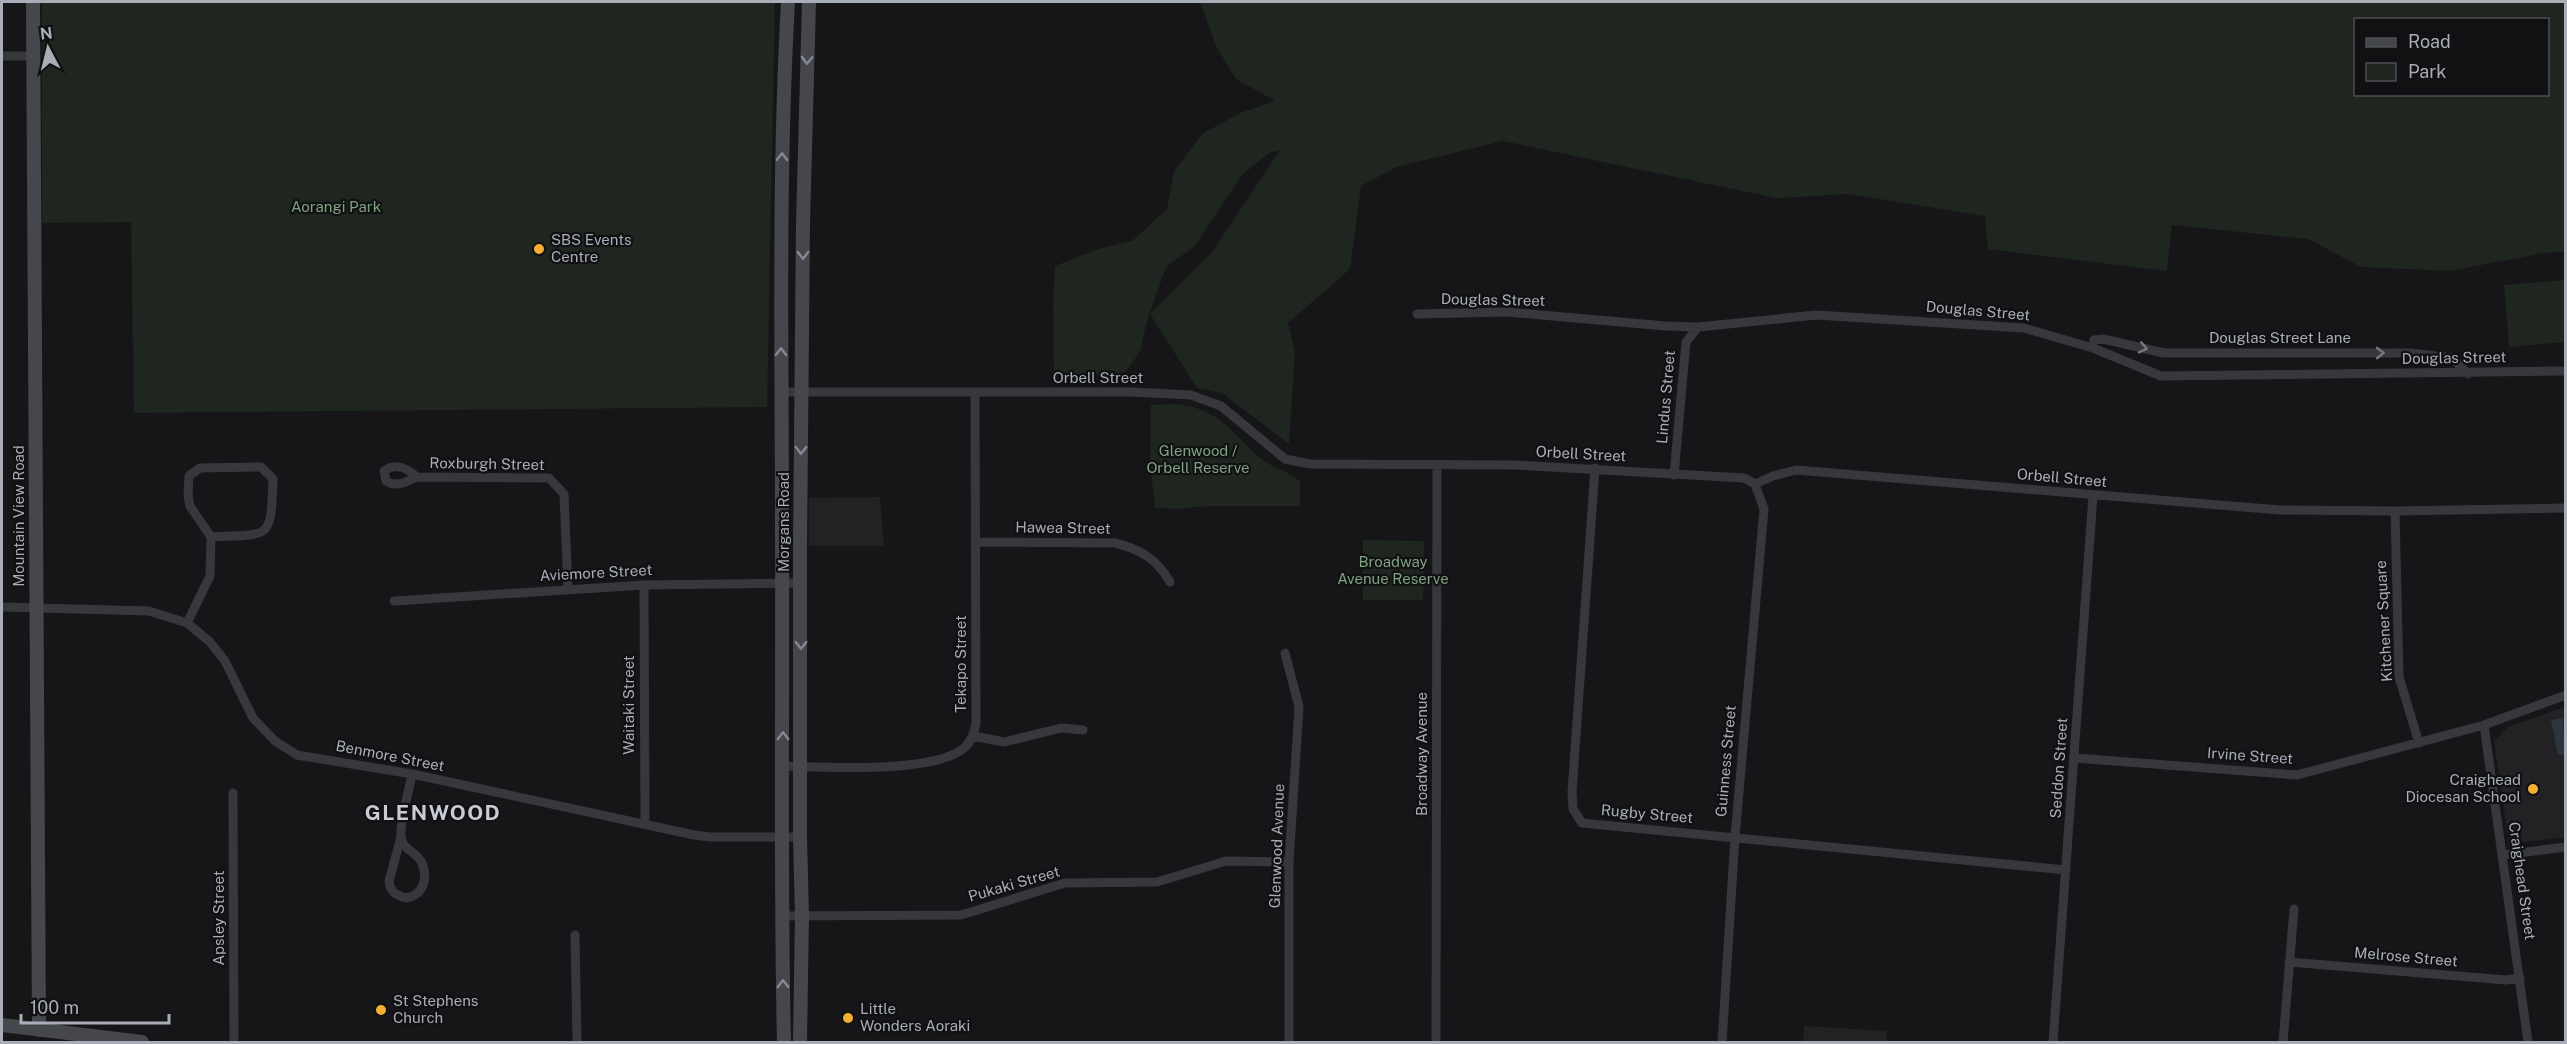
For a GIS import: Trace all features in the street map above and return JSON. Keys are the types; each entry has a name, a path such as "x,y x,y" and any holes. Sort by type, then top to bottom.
{"street":[{"name":"Mountain View Road","path":"33,2 39,1030"},
{"name":"Morgans Road","path":"784,1042 781,916 783,583 781,224 783,93 788,2"},
{"name":"Morgans Road","path":"800,1042 803,224 809,2"},
{"path":"2,56 33,56"},
{"path":"781,224 803,224"},
{"name":"Douglas Street","path":"1418,314 1507,312 1698,327 1816,315 2025,328 2093,348 2161,376 2565,371"},
{"name":"Lindus Street","path":"1674,475 1686,342 1698,327"},
{"name":"Douglas Street Lane","path":"2093,348 2094,340 2103,339 2164,353 2411,353 2452,358 2468,374"},
{"name":"Orbell Street","path":"782,393 1131,392 1191,395 1221,406 1272,450 1285,459 1298,463 1595,468 1744,478 1755,484 1773,476 1797,470 2280,510 2395,511"},
{"name":"Tekapo Street","path":"973,736 976,723 975,393"},
{"name":"Broadway Avenue","path":"1436,1042 1437,465"},
{"path":"187,623 210,576 211,537 190,506 189,476 200,468 261,467 270,473 273,488 272,517 269,528 258,534 211,537"},
{"name":"Rugby Street","path":"1595,468 1573,808 1582,823 2066,870"},
{"name":"Roxburgh Street","path":"417,477 549,478 564,494 568,589"},
{"name":"Guinness Street","path":"1722,1042 1735,837 1764,509 1755,484"},
{"name":"Seddon Street","path":"2053,1042 2093,496"},
{"path":"2395,511 2565,508"},
{"name":"Kitchener Square","path":"2395,511 2399,677 2419,743"},
{"name":"Hawea Street","path":"975,542 1115,543 1135,548 1152,557 1170,582"},
{"name":"Aviemore Street","path":"394,601 644,585 801,583"},
{"name":"Waitaki Street","path":"644,585 645,824"},
{"name":"Benmore Street","path":"2,607 149,610 187,623 210,642 225,661 253,718 275,741 297,754 412,774 710,837 800,837"},
{"name":"Glenwood Avenue","path":"1285,653 1299,707 1289,862 1289,1042"},
{"path":"2419,743 2484,724 2565,695"},
{"name":"Craighead Street","path":"2484,724 2528,1042"},
{"path":"783,766 895,766 924,762 958,752 973,736 1004,742 1061,728 1083,730"},
{"name":"Irvine Street","path":"2075,758 2297,775 2419,743"},
{"path":"401,837 407,849 420,861 424,881 423,888 418,894 406,898 394,893 389,881 401,837 412,774"},
{"name":"Apsley Street","path":"233,793 234,1042"},
{"path":"2503,855 2565,848"},
{"name":"Pukaki Street","path":"781,916 961,915 1065,884 1157,882 1226,861 1289,862"},
{"path":"2283,1042 2295,909"},
{"path":"575,934 577,1042"},
{"name":"Melrose Street","path":"2289,962 2506,980 2520,978"},
{"path":"2,1025 142,1042"}],"shaded area":[{"path":"880,497 884,546 809,546 809,498"},
{"name":"Craighead Diocesan School","path":"2565,707 2565,837 2509,844 2494,741 2508,727"},
{"path":"2563,718 2565,754 2558,755 2551,720"},
{"path":"1804,1026 1887,1031 1886,1042 1803,1042"}],"green space":[{"name":"Aorangi Park","path":"42,2 775,2 767,407 134,413 131,222 42,223"},
{"path":"1200,2 2565,2 2565,252 2543,253 2450,271 2361,267 2308,239 2172,225 2167,271 1988,249 1985,216 1849,194 1776,198 1503,141 1396,167 1361,186 1350,269 1288,323 1295,353 1289,444 1222,393 1197,388 1150,314 1213,251 1280,150 1269,153 1242,175 1195,246 1166,267 1146,324 1141,350 1125,373 1054,376 1055,266 1098,249 1132,241 1167,209 1174,171 1202,134 1240,113 1275,101 1236,79 1217,48"},
{"path":"2565,280 2565,342 2509,347 2504,285"},
{"name":"Glenwood / Orbell Reserve","path":"1176,404 1204,411 1215,417 1263,460 1300,481 1300,506 1155,508 1150,460 1151,405"},
{"name":"Broadway Avenue Reserve","path":"1363,540 1424,541 1423,600 1363,600"}],"place":[{"name":"SBS Events Centre","path":"539,249"},
{"name":"Craighead Diocesan School","path":"2533,789"},
{"name":"St Stephens Church","path":"381,1010"},
{"name":"Little Wonders Aoraki","path":"848,1018"}],"district":[{"name":"GLENWOOD","path":"433,813"}]}
